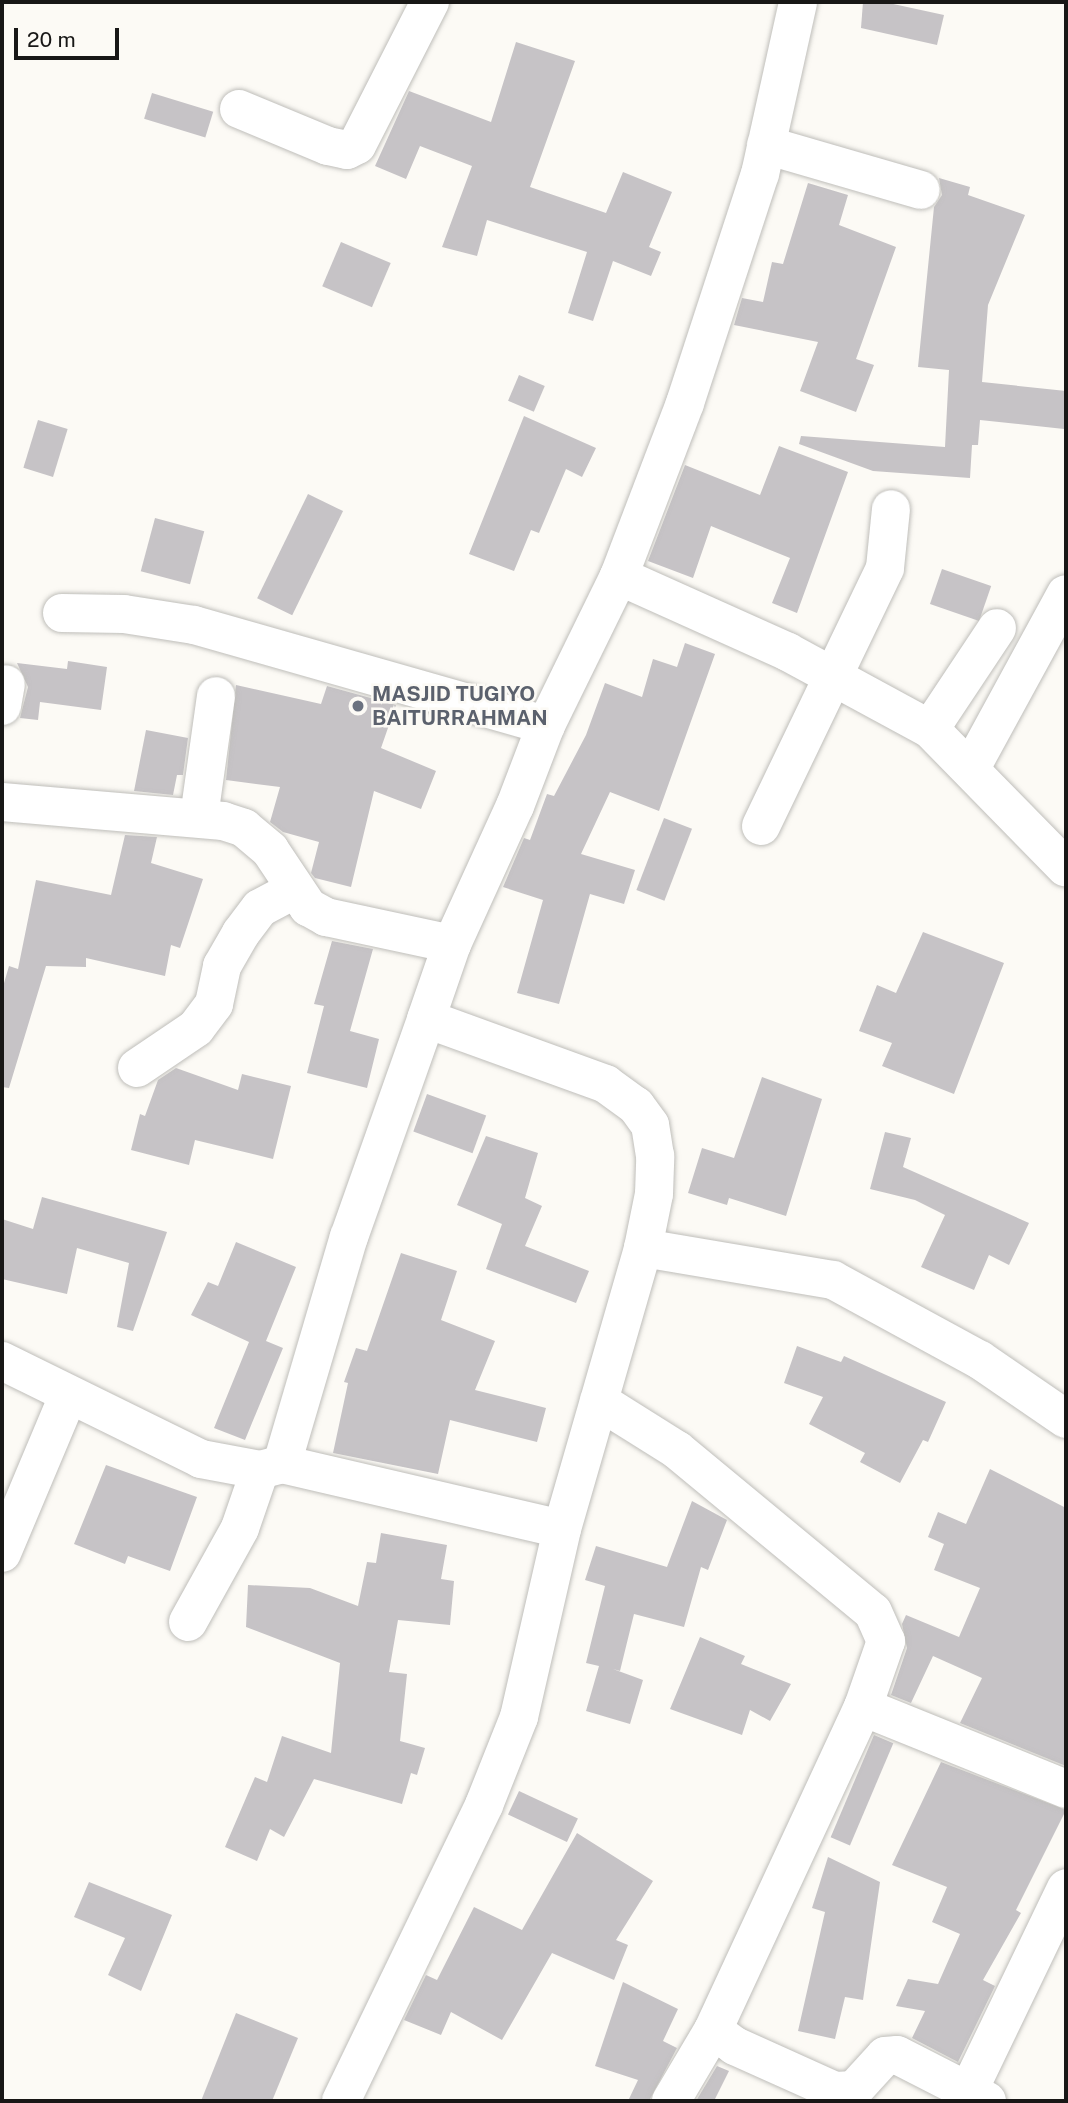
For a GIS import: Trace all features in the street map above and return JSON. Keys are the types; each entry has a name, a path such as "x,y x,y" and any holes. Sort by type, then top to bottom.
{"street":[{"path":"239,109 328,146 347,150 357,145 430,2"},
{"path":"188,1622 271,1467 452,944 515,806 546,725 618,576 685,403 766,145 798,2"},
{"path":"766,145 921,190"},
{"path":"761,826 885,568 891,509"},
{"path":"618,576 831,676 930,729 1066,868"},
{"path":"971,768 1066,594"},
{"path":"62,613 124,614 194,625 546,725"},
{"path":"930,729 997,628"},
{"path":"199,817 216,696"},
{"path":"2,802 199,817 244,828 270,850 308,907 326,917 452,944"},
{"path":"137,1068 196,1028 214,1004 222,966 241,933 260,908 295,889"},
{"path":"341,2101 478,1818 519,1717 562,1529 643,1248 654,1194 655,1156 650,1125 636,1106 606,1084 426,1019"},
{"path":"643,1248 834,1280 980,1360 1066,1419"},
{"path":"2,1361 68,1396 201,1459 271,1467 562,1529"},
{"path":"2,1553 68,1396"},
{"path":"598,1401 677,1450 873,1612 886,1641 863,1707 713,2030 671,2101"},
{"path":"863,1707 1066,1789"},
{"path":"713,2030 735,2046 835,2091 854,2090 885,2056 891,2055 977,2096 1066,1888"}],"building":[{"path":"863,2 884,2 944,15 937,45 861,28"},
{"path":"516,42 575,61 530,187 606,213 623,172 672,192 649,247 661,252 651,276 613,261 593,321 568,313 587,252 487,220 477,256 442,247 472,166 420,146 406,179 375,166 409,91 491,122"},
{"path":"152,93 213,112 205,138 144,119"},
{"path":"939,178 970,187 968,195 1025,215 988,305 982,382 1066,391 1064,429 980,420 978,445 972,445 970,478 873,471 799,444 801,436 945,447 949,370 918,367 934,207 942,195"},
{"path":"808,183 848,195 839,225 896,247 856,359 874,365 856,412 800,391 818,342 734,325 742,298 763,302 772,262 783,264"},
{"path":"341,242 391,263 372,307 322,286"},
{"path":"519,375 545,386 534,412 508,401"},
{"path":"524,416 596,448 582,477 566,469 539,533 531,530 514,571 469,554"},
{"path":"38,420 68,429 53,477 23,468"},
{"path":"779,446 848,472 797,613 772,603 790,558 711,526 693,578 648,561 685,465 760,495"},
{"path":"308,494 343,511 292,615 257,598"},
{"path":"155,518 204,531 190,584 141,571"},
{"path":"942,569 991,586 979,621 930,604"},
{"path":"685,643 715,654 659,811 610,792 581,854 635,870 624,904 590,894 559,1004 517,993 543,900 503,887 524,838 530,840 547,794 554,796 586,735 605,683 642,697 653,659 677,667"},
{"path":"68,661 107,667 101,710 40,702 38,720 20,718 28,687 17,663 67,669"},
{"path":"236,685 321,704 327,686 396,705 381,748 436,771 421,809 374,791 351,887 315,878 311,873 319,842 283,832 270,822 280,787 226,780"},
{"path":"146,730 188,738 183,775 177,775 173,795 134,791"},
{"path":"664,818 692,829 664,901 636,890"},
{"path":"125,835 157,837 151,863 203,879 180,948 171,945 165,976 86,958 86,967 46,966 9,1088 2,1087 2,990 9,966 18,969 36,880 111,895"},
{"path":"923,932 1004,963 954,1094 882,1066 892,1043 859,1031 877,985 896,993"},
{"path":"332,941 373,949 350,1031 379,1039 367,1088 307,1073 324,1006 314,1004"},
{"path":"176,1068 238,1090 242,1074 291,1086 273,1159 195,1140 189,1165 131,1150 140,1114 145,1116 158,1080"},
{"path":"762,1077 822,1099 786,1216 729,1198 727,1205 688,1193 702,1148 734,1158"},
{"path":"427,1094 486,1116 473,1153 413,1132"},
{"path":"885,1132 911,1138 903,1167 1029,1223 1009,1265 989,1255 974,1290 921,1267 945,1215 915,1200 870,1189"},
{"path":"486,1136 538,1153 525,1198 542,1206 525,1246 589,1271 576,1303 486,1269 502,1224 457,1205"},
{"path":"42,1197 167,1232 133,1331 117,1327 129,1263 77,1248 67,1294 2,1279 2,1219 33,1229"},
{"path":"236,1242 296,1267 266,1341 283,1348 245,1440 214,1428 249,1342 191,1315 208,1282 218,1286"},
{"path":"401,1253 457,1271 441,1320 495,1341 475,1390 546,1408 537,1442 450,1420 438,1474 333,1453 348,1383 344,1382 356,1348 367,1351"},
{"path":"797,1346 841,1362 844,1356 946,1402 928,1442 923,1440 900,1483 860,1462 865,1453 809,1424 823,1397 784,1383"},
{"path":"106,1465 197,1497 170,1571 128,1556 125,1564 74,1544"},
{"path":"990,1469 1066,1508 1066,1766 960,1723 982,1678 933,1656 911,1703 891,1695 907,1648 902,1624 906,1615 959,1637 980,1588 934,1570 944,1544 928,1537 938,1512 966,1524"},
{"path":"692,1501 727,1520 708,1570 701,1567 684,1627 634,1614 620,1671 613,1669 643,1680 630,1724 586,1711 599,1666 586,1663 605,1586 585,1580 596,1546 667,1567"},
{"path":"381,1533 447,1545 441,1579 454,1581 450,1625 398,1620 389,1672 407,1674 400,1741 425,1748 417,1775 411,1773 402,1804 314,1779 284,1837 270,1829 257,1861 225,1847 255,1777 267,1782 282,1736 331,1753 340,1663 246,1627 248,1585 310,1588 358,1606 367,1562 376,1563"},
{"path":"700,1637 745,1656 741,1664 791,1684 770,1721 750,1710 742,1735 670,1709"},
{"path":"874,1735 893,1743 850,1845 831,1837"},
{"path":"941,1762 1066,1810 1016,1910 1021,1913 983,1980 995,1986 958,2062 912,2038 925,2011 896,2006 908,1979 938,1984 960,1934 932,1922 947,1887 892,1865"},
{"path":"519,1791 578,1818 567,1842 508,1815"},
{"path":"577,1833 653,1881 616,1940 628,1945 614,1980 552,1953 502,2040 451,2012 441,2035 404,2020 426,1975 437,1980 474,1907 522,1930"},
{"path":"828,1857 880,1882 863,2000 845,1997 835,2039 798,2031 825,1912 812,1908"},
{"path":"89,1882 172,1915 141,1991 108,1975 125,1938 74,1917"},
{"path":"623,1982 678,2009 663,2041 677,2048 649,2101 628,2101 638,2080 595,2066"},
{"path":"236,2013 298,2038 272,2101 201,2101"},
{"path":"717,2066 729,2071 714,2101 696,2101"}],"place":[{"name":"MASJID TUGIYO BAITURRAHMAN","path":"358,706"}]}
